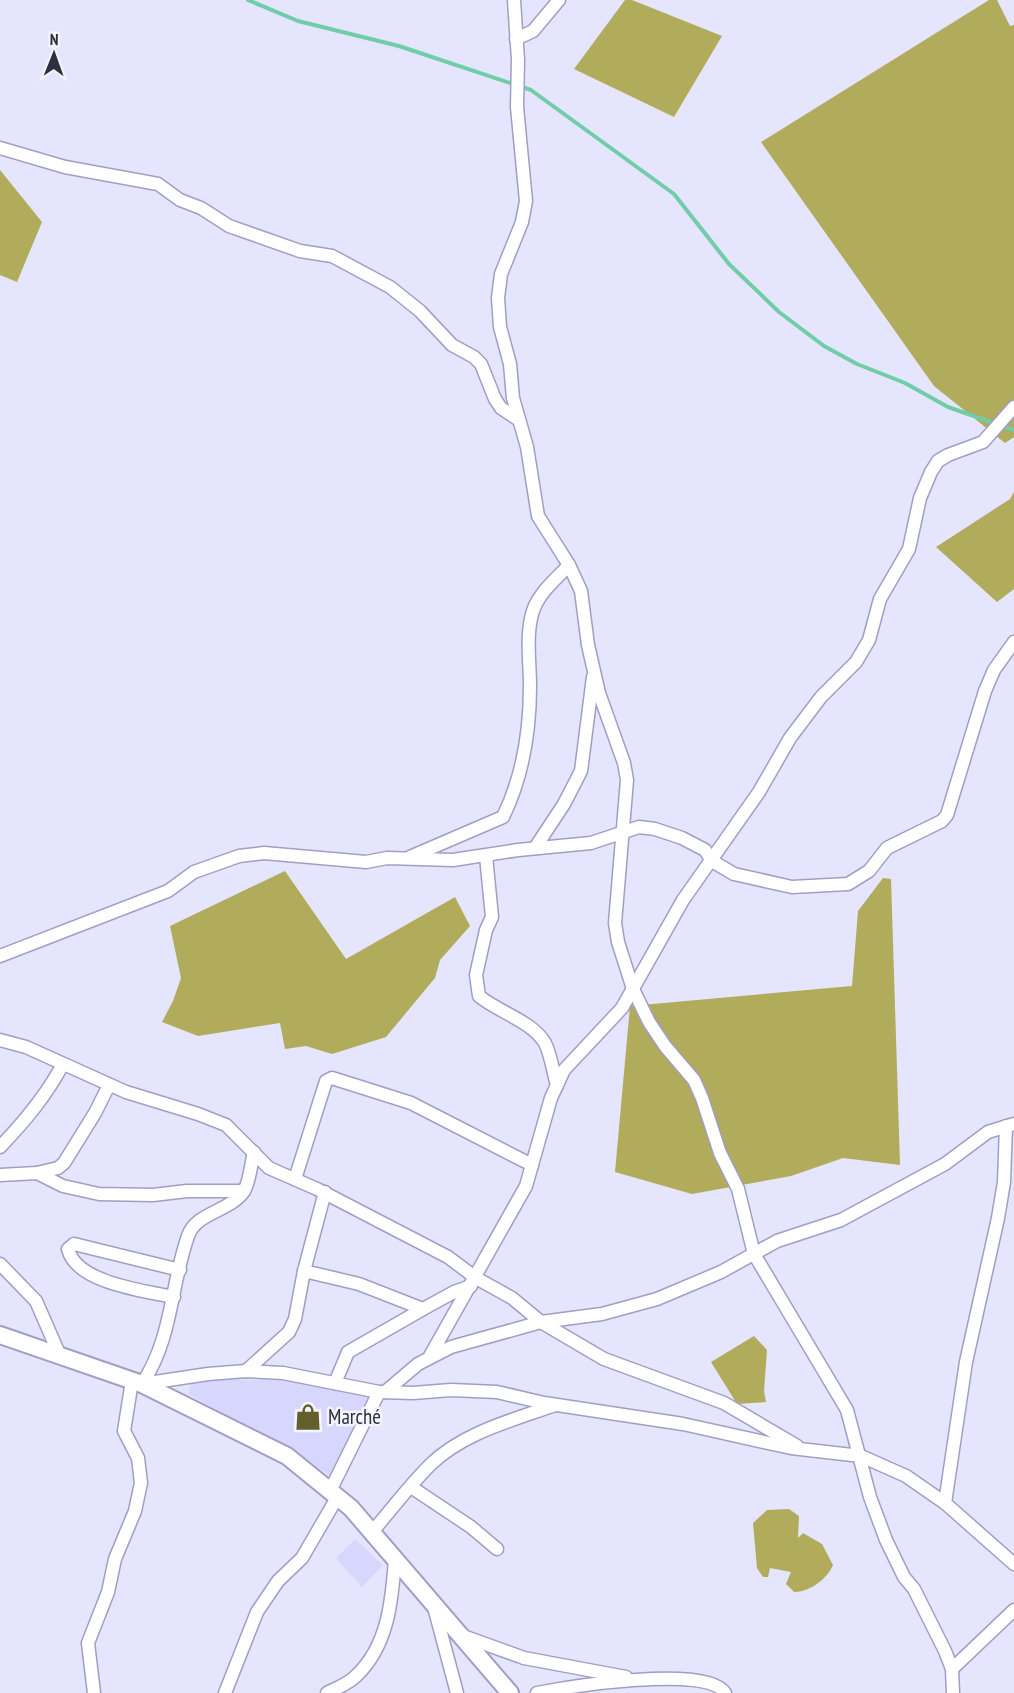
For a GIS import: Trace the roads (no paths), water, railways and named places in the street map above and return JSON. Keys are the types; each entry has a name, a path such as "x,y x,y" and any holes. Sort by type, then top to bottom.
{"street":[{"path":"514,0 517,118 526,201 522,222 501,273 498,298 500,327 510,364 513,399 527,447 538,516 569,565 580,591 594,672 624,763 627,780 615,923 618,942 633,989 660,1038 694,1080 720,1153 738,1189 754,1254 843,1403 861,1456 870,1497 894,1560 915,1588 952,1669 952,1693"},
{"path":"516,39 533,31 559,0"},
{"path":"0,148 65,167 158,184 180,200 201,208 229,226 300,251 332,256 390,287 420,310 452,345 474,357 481,364 501,408 519,420"},
{"path":"430,1356 474,1282 526,1186 551,1098 564,1070 622,1008 683,900 759,792 790,738 821,697 856,662 869,640 880,599 909,549 920,498 938,462 948,455 983,442 1014,407"},
{"path":"406,859 503,817 512,800 527,737 530,630 533,609 541,594 569,565"},
{"path":"0,956 168,891 194,872 239,856 264,853 366,862 387,858 453,860 535,848 573,846 639,827 655,829 682,838 705,850 712,861 734,874 792,887 848,884 869,871 886,848 942,821 947,815 985,691 994,670 1014,642"},
{"path":"535,848 564,804 581,771 594,672"},
{"path":"486,856 492,917 486,930 476,975 479,996 492,1008 538,1034 545,1044 557,1085"},
{"path":"0,1040 26,1047 109,1085 226,1125 269,1168 325,1192 448,1257 474,1282 512,1298 541,1322 604,1359 724,1403 802,1449"},
{"path":"0,1147 27,1120 51,1088 63,1064"},
{"path":"295,1179 326,1081 332,1078 411,1103 532,1165"},
{"path":"0,1175 37,1173 58,1168 64,1163 96,1113 109,1085"},
{"path":"225,1693 257,1612 278,1581 302,1558 382,1392 405,1373 430,1356 484,1336 541,1322 602,1314 657,1299 777,1241 841,1221 945,1164 988,1132 1010,1125 999,1209 966,1362 945,1503"},
{"path":"94,1693 88,1643 135,1511 141,1483 138,1458 124,1431 137,1382 157,1362 188,1236 192,1228 202,1219 228,1206 244,1191 254,1152"},
{"path":"37,1173 63,1186 99,1194 153,1195 187,1191 244,1191"},
{"path":"246,1371 289,1332 295,1319 304,1271 325,1192"},
{"path":"174,1298 106,1281 86,1273 68,1249 74,1244 180,1270"},
{"path":"0,1264 36,1301 60,1356"},
{"path":"304,1271 359,1284 423,1309"},
{"path":"335,1383 348,1352 366,1339 474,1282"},
{"path":"0,1335 137,1382 287,1456 335,1492 510,1693"},
{"path":"137,1382 246,1371 283,1373 382,1392 413,1393 452,1390 497,1392 556,1405 683,1424 802,1449 861,1456 906,1476 945,1503 1014,1564"},
{"path":"372,1532 430,1465 449,1450 490,1429 556,1405"},
{"path":"411,1487 471,1527 497,1550"},
{"path":"327,1693 354,1678 368,1663 382,1640 392,1598 395,1559"},
{"path":"433,1603 457,1693"},
{"path":"952,1669 1014,1610"},
{"path":"460,1635 525,1658 607,1671 636,1680"},
{"path":"537,1693 579,1684 679,1679 707,1683 723,1689 725,1693"}],"waterway":[{"path":"248,0 298,21 399,46 531,90 674,194 729,264 779,312 824,346 857,364 905,383 948,407 1014,430"}],"place":[{"name":"Marché","path":"308,1417"}]}
